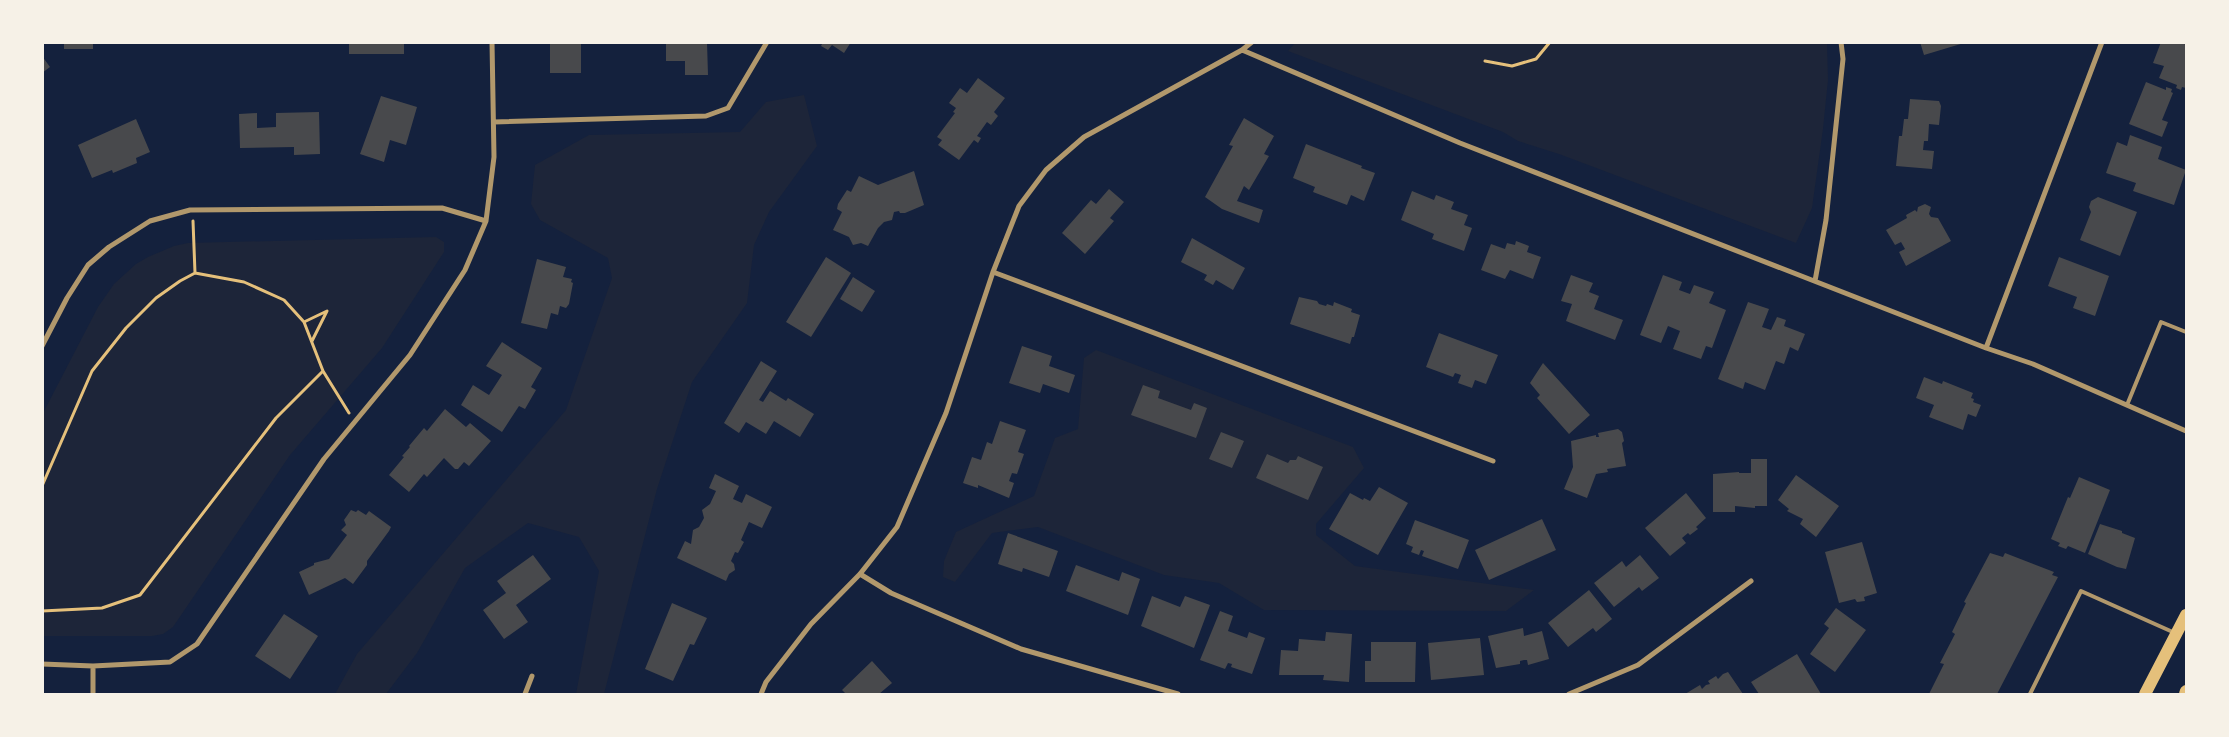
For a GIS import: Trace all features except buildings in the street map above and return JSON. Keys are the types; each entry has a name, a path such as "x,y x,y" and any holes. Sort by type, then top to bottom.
{"main road":[{"path":"2145,694 2186,615"}],"street":[{"path":"42,664 93,666 170,662 197,644 324,459 355,424 410,355 465,270 486,221 494,157 492,42"},
{"path":"494,122 706,116 728,108 767,42"},
{"path":"761,694 766,682 811,624 860,574 896,526 946,413 993,272 1019,206 1046,170 1084,137 1242,50 1252,42"},
{"path":"1815,281 1826,220 1843,59 1841,42"},
{"path":"1986,348 2102,42"},
{"path":"1242,50 1460,143 1986,348 2033,364 2186,431"},
{"path":"42,346 67,298 88,265 109,247 150,222 190,210 442,208 486,221"},
{"path":"993,272 1493,461"},
{"path":"860,574 891,593 1021,649 1178,694"},
{"path":"1569,694 1638,665 1751,581"},
{"path":"93,666 93,694"},
{"path":"525,694 532,676"}],"lane":[{"path":"2127,405 2161,322 2186,332"},
{"path":"2030,694 2082,591 2177,634"}],"path":[{"path":"1485,61 1512,66 1536,59 1550,42"},
{"path":"190,210 194,230 195,273"},
{"path":"42,486 92,371 126,328 156,298 195,273 244,282 284,300 304,322 324,371 355,424"},
{"path":"304,322 327,311 312,341"},
{"path":"42,612 102,608 140,594 276,418 324,371"}],"shaded area":[{"path":"1296,42 1827,43 1828,80 1812,208 1796,243 1559,154 1518,141 1503,132 1288,51"},
{"path":"804,95 817,146 769,212 754,245 747,303 692,382 657,489 604,694 576,694 599,571 579,537 528,523 465,568 417,653 386,694 335,694 357,654 566,410 612,278 608,258 540,220 531,204 535,165 589,135 740,132 766,102"},
{"path":"436,237 444,242 444,252 382,348 290,455 173,627 163,634 152,636 43,636 42,415 98,307 114,284 136,264 148,257 174,246 188,243"},
{"path":"1096,350 1353,447 1364,468 1316,524 1316,535 1355,566 1534,590 1506,611 1264,610 1219,583 1164,575 1038,527 992,533 955,582 943,577 944,561 956,532 1034,496 1055,438 1078,429 1084,358"}]}
